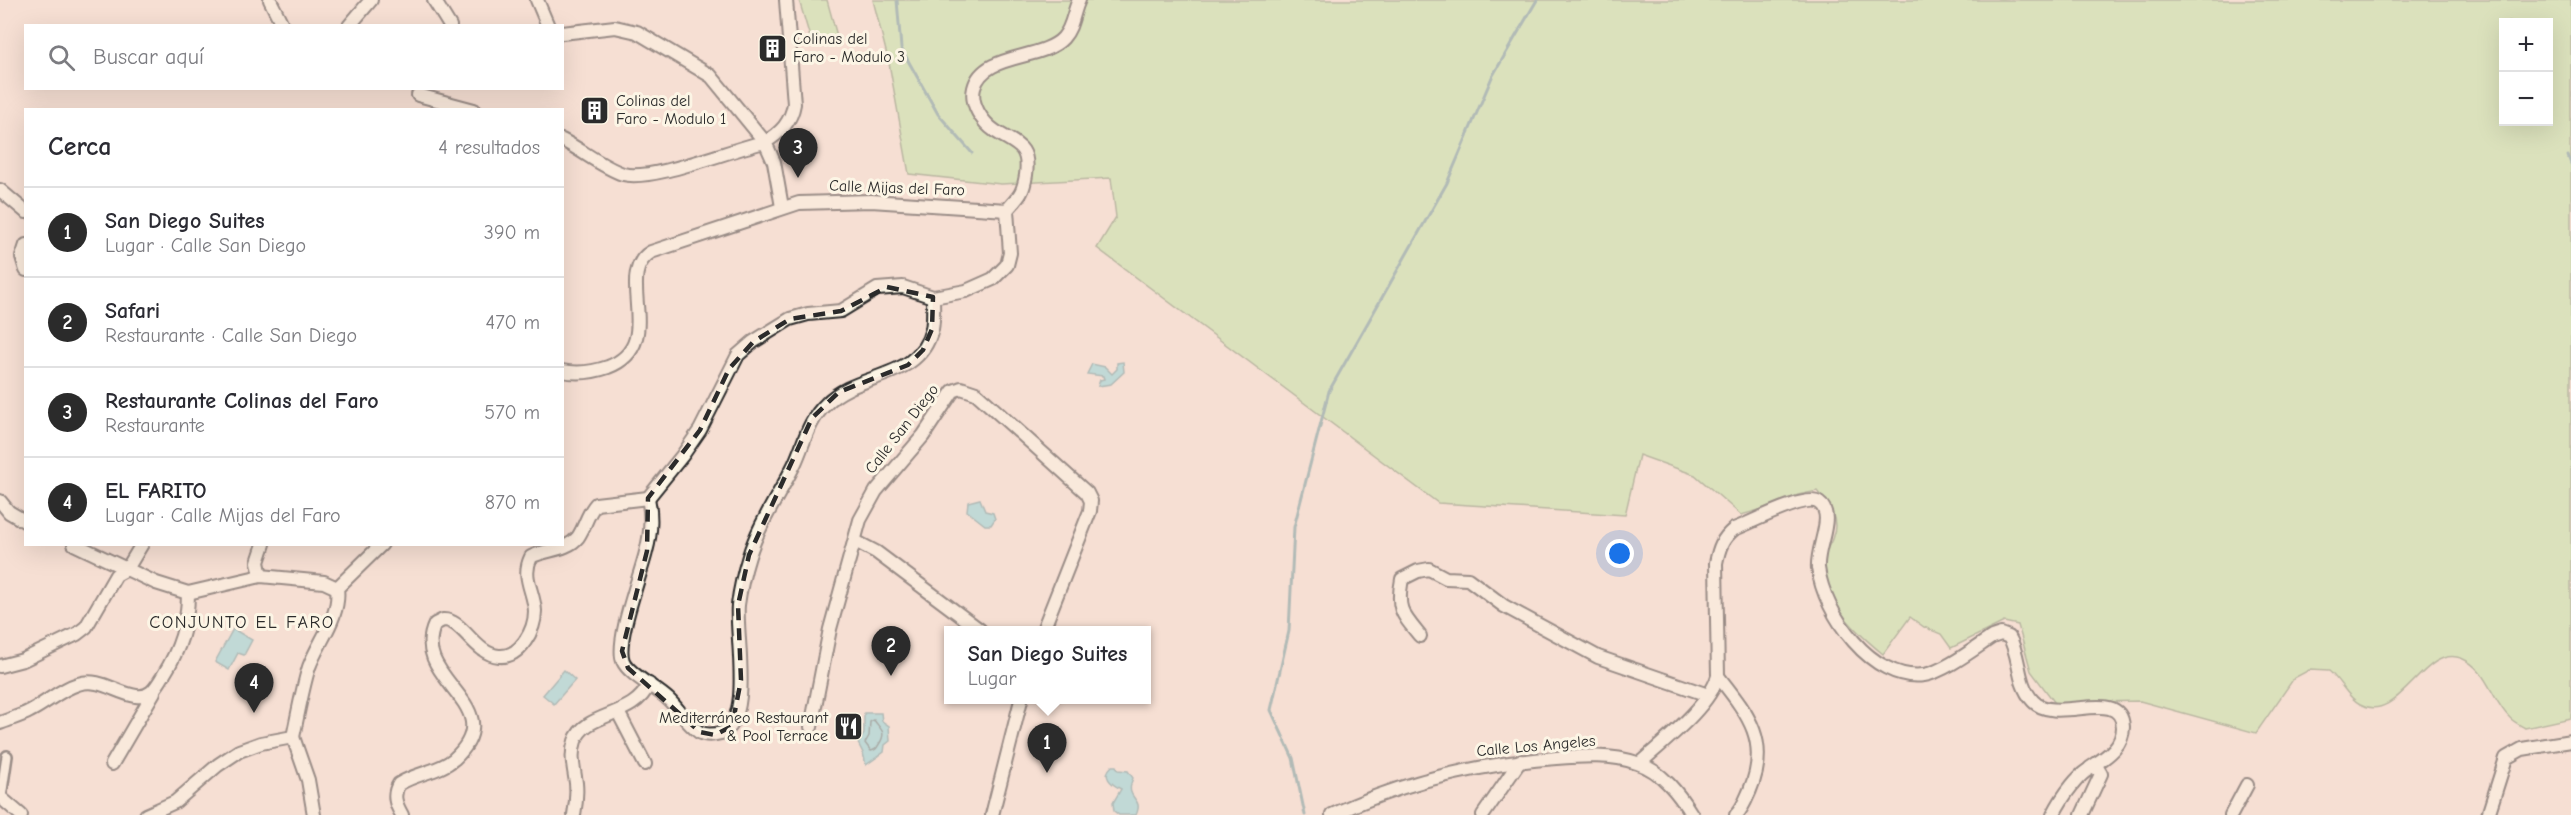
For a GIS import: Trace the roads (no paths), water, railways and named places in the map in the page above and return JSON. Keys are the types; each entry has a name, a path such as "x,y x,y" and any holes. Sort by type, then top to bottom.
{"street":[{"path":"270,0 282,24"},
{"path":"351,24 370,0"},
{"path":"434,0 449,24"},
{"path":"537,0 546,24"},
{"path":"564,141 613,170 635,176 659,173 765,142 776,136 792,116 794,104 786,0"},
{"path":"402,815 395,802 399,784 451,761 468,741 474,726 468,709 434,660 430,643 435,624 443,620 452,621 486,653 510,656 518,652 535,615 526,574 531,557 538,552 563,547 577,538 590,510 596,504 648,498 700,430 738,355 753,342 790,319 808,314 841,311 877,289 903,287 933,297 980,285 993,279 1007,265 1010,253 1007,210 1023,193 1027,166 1023,150 1016,142 996,132 985,122 973,99 974,87 980,76 989,68 1053,46 1064,37 1079,0"},
{"path":"564,33 615,27 637,32 711,76 765,142 774,162 782,207"},
{"path":"418,95 467,108"},
{"path":"0,190 24,210"},
{"name":"Calle Mijas del Faro","path":"564,371 584,372 602,369 616,364 629,353 638,330 637,274 644,256 799,203 871,201 1007,210"},
{"path":"648,498 652,514 647,551 633,593 621,651 623,661 628,668 668,699 700,732 715,735 732,726 736,717 741,680 738,605 749,555 795,461 812,418 839,392 908,365 923,350 932,329 933,297"},
{"name":"Calle San Diego","path":"811,727 830,628 860,520 876,491 923,436 952,391 961,388 975,393 1087,493 1091,501 1090,511 1045,626"},
{"path":"1640,763 1688,718 1715,687 1718,676 1716,563 1719,546 1734,529 1806,500 1814,500 1825,510 1827,520 1818,552 1821,582 1836,618 1849,636 1886,668 1914,676 1928,674 1940,669 1992,636 2001,634 2009,637 2013,644 2019,675 2025,690 2041,707 2060,710 2104,706 2113,708 2120,715 2123,726 2122,737 2117,746 2090,768 2068,791 2053,815"},
{"path":"0,501 9,512 24,521"},
{"path":"855,541 876,552 975,626"},
{"path":"78,546 156,582 188,593 261,576 324,582 337,588"},
{"path":"0,666 23,660 77,634 93,617 116,575 127,569 141,546"},
{"path":"261,576 258,562 263,546"},
{"path":"314,815 308,780 293,737 309,669 335,611 337,588 380,546"},
{"path":"1420,636 1400,611 1399,595 1402,579 1418,571 1429,569 1446,578 1468,579 1504,606 1598,657 1708,695"},
{"path":"112,764 176,656 188,613 188,593"},
{"path":"1718,676 1746,712 1758,740 1757,773 1736,815"},
{"path":"0,723 30,711 79,683 98,682 137,696 146,696 154,690"},
{"path":"574,815 576,784 572,761 575,739 587,725 638,701 649,684"},
{"path":"995,811 1020,704"},
{"path":"618,712 645,764"},
{"path":"146,815 175,802 218,765 239,751 261,743 293,737"},
{"path":"2488,815 2502,764 2512,753 2522,749 2571,741"},
{"path":"8,756 1,797 21,815"},
{"name":"Calle Los Angeles","path":"1332,815 1385,792 1425,779 1495,764 1573,757 1605,757 1640,763 1666,780 1692,815"},
{"path":"1483,815 1520,761"},
{"path":"2082,815 2101,774 2097,767 2090,768"},
{"path":"2232,815 2247,785"}],"water":[{"path":"1123,362 1124,372 1111,384 1098,386 1100,380 1104,379 1103,376 1087,374 1092,364 1105,367 1112,374 1117,369 1117,363"},
{"path":"980,499 985,511 993,513 995,519 991,525 985,525 967,511 968,502"},
{"path":"233,629 252,640 244,655 238,653 229,670 215,662"},
{"path":"564,670 575,680 554,704 543,695"},
{"path":"864,713 881,713 882,721 889,726 890,741 885,745 884,752 866,765 858,743 864,734"},
{"path":"1112,766 1116,766 1118,770 1128,771 1133,778 1131,791 1138,804 1136,815 1119,815 1114,811 1113,803 1121,789 1107,776"}],"waterway":[{"path":"897,0 901,48 938,114 972,153"},
{"path":"1305,815 1293,758 1271,710 1289,631 1294,527 1329,391 1447,183 1492,77 1537,0"},
{"path":"2568,156 2571,164"}],"place":[{"name":"Colinas del Faro - Modulo 3","path":"772,48"},
{"name":"Colinas del Faro - Modulo 1","path":"595,110"},
{"name":"Restaurante Colinas del Faro","path":"798,178"},
{"name":"Safari","path":"891,676"},
{"name":"EL FARITO","path":"254,713"},
{"name":"Mediterráneo Restaurant & Pool Terrace","path":"849,727"},
{"name":"San Diego Suites","path":"1047,773"}],"district":[{"name":"CONJUNTO EL FARO","path":"242,622"}]}
